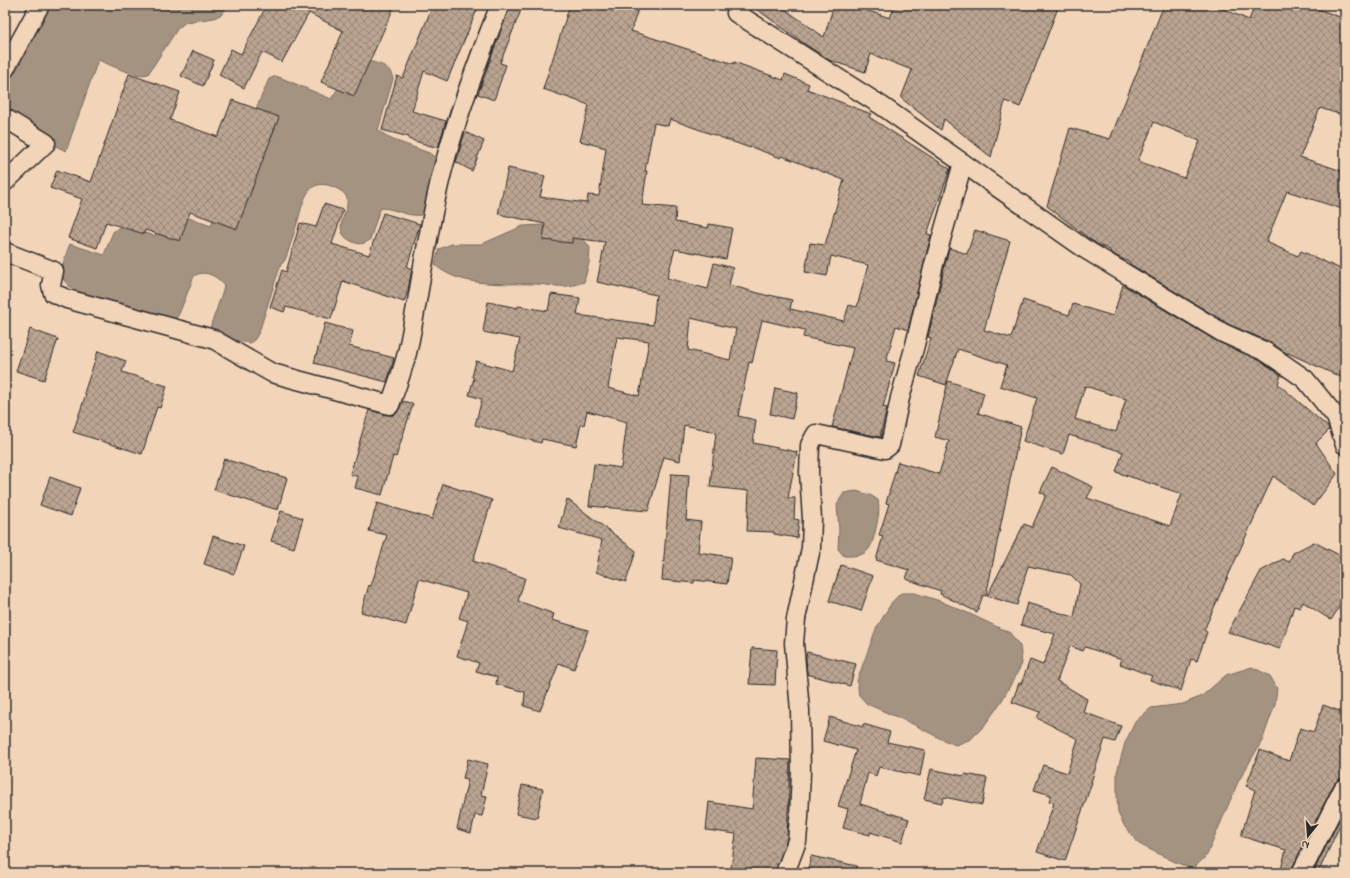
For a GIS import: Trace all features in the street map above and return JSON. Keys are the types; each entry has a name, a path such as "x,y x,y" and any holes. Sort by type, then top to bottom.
{"street":[{"path":"5,69 40,5"},
{"path":"5,252 54,272 51,285 53,293 67,299 212,339 272,373 390,405 409,346 434,211 444,166 459,116 500,5"},
{"path":"736,13 882,106 1086,249 1223,333 1266,352 1305,378 1336,417 1345,445"},
{"path":"5,118 46,144 5,182"},
{"path":"785,873 797,841 800,803 800,710 794,643 796,619 811,548 812,520 809,473 810,445 816,434 885,449 890,445 898,405 915,345 934,264 963,163"},
{"path":"1301,873 1343,789 1345,789"}],"shaded area":[{"path":"47,5 228,5 222,14 214,18 186,22 178,28 148,74 142,75 130,73 98,60 66,151 44,140 5,114 5,80"},
{"path":"369,61 387,68 392,74 393,79 378,130 391,139 429,153 436,158 439,165 424,214 414,215 381,208 370,240 358,244 346,237 342,232 342,220 347,202 345,194 328,185 322,184 313,187 307,194 304,201 288,252 285,260 280,266 259,332 255,339 250,343 223,337 210,328 224,285 210,274 202,273 194,276 179,314 176,318 170,320 96,299 70,287 64,280 62,271 70,244 104,255 113,232 118,228 127,228 155,236 164,209 211,226 222,191 269,79 276,76 331,99 339,87"},
{"path":"546,225 580,234 590,248 589,263 584,282 564,286 483,283 457,278 435,265 439,249 452,244 482,244 523,226"},
{"path":"856,491 870,495 878,500 879,511 874,536 868,551 859,555 844,556 838,549 839,530 837,504 844,493"},
{"path":"901,593 915,593 940,601 970,614 1010,633 1020,646 1022,664 1001,702 984,726 971,739 956,745 867,704 859,695 857,681 876,629 892,602"},
{"path":"1252,667 1270,676 1277,688 1275,704 1262,741 1238,782 1207,855 1193,869 1175,862 1139,844 1125,827 1118,813 1117,772 1125,743 1135,722 1151,708 1183,704 1202,696 1226,675"}],"building":[{"path":"267,5 395,5 354,96 321,82 343,31 309,13 282,62 262,52 244,88 219,75 231,49 241,54"},
{"path":"433,5 479,5 447,81 424,71 412,111 446,121 438,148 408,139 409,137 382,130 397,76 403,78"},
{"path":"510,5 523,5 500,63 506,65 494,100 478,94"},
{"path":"570,5 627,5 638,9 631,31 734,64 734,62 783,80 785,74 809,84 807,89 871,114 869,117 950,169 927,234 931,235 908,330 896,326 886,361 895,363 883,407 887,408 880,437 832,427 853,348 803,337 805,330 762,320 752,363 749,362 738,416 756,420 753,443 797,452 788,498 795,498 794,519 799,520 797,538 774,534 774,532 747,531 749,491 710,487 716,432 684,425 680,461 664,457 648,511 589,506 594,464 621,468 627,422 587,411 584,425 581,424 576,446 542,439 541,443 475,425 482,399 469,395 474,378 472,377 476,361 512,371 520,339 483,332 488,302 518,308 518,306 548,311 551,294 580,298 577,315 653,325 656,295 597,282 605,242 572,238 572,243 543,240 545,224 498,214 508,168 545,176 540,197 587,203 588,195 599,196 606,148 580,141 589,105 543,89","holes":["670,119 750,148 751,147 781,158 782,156 844,180 825,245 810,243 805,272 827,276 831,256 868,265 857,307 849,305 844,321 790,309 792,300 769,296 729,285 733,268 714,263 708,289 667,278 675,249 726,259 732,228 709,224 708,228 675,222 676,208 642,205 647,171 645,171 654,123 668,126","691,318 736,329 730,360 688,350","617,337 649,341 639,396 608,388"]},
{"path":"751,5 779,5 824,37 834,5 851,5 890,18 895,5 1059,5 1020,107 1005,101 991,157 944,119 941,130 901,98 912,70 871,54 865,72 829,60"},
{"path":"1164,5 1214,5 1249,20 1255,5 1277,5 1289,10 1291,5 1308,5 1345,19 1345,116 1320,108 1300,157 1345,172 1345,210 1287,191 1266,242 1298,256 1301,251 1345,271 1345,379 1288,354 1270,342 1228,324 1130,264 1130,262 1120,258 1110,252 1110,250 1091,240 1047,206 1070,128 1110,139","holes":["1154,122 1200,141 1184,178 1138,161"]},
{"path":"193,51 214,60 203,86 181,76"},
{"path":"129,74 180,92 170,120 218,137 232,100 279,117 237,229 190,212 180,241 145,230 144,234 106,222 97,248 68,238 82,199 50,188 57,170 91,182"},
{"path":"465,132 484,141 472,171 456,162"},
{"path":"324,204 343,210 332,244 369,255 383,213 420,224 407,267 412,269 404,302 343,281 331,319 286,307 284,312 270,307 282,270 286,272 300,223 316,227"},
{"path":"975,230 1010,241 984,330 1011,338 1023,300 1069,315 1073,304 1113,316 1123,285 1218,342 1261,361 1281,375 1278,384 1328,427 1329,430 1316,443 1337,474 1313,506 1273,476 1204,630 1207,632 1197,661 1191,659 1181,691 1150,680 1152,676 1120,664 1122,659 1085,647 1083,651 1070,646 1057,681 1087,699 1083,712 1121,726 1115,742 1105,739 1065,861 1037,852 1054,803 1049,802 1051,795 1034,790 1043,765 1067,773 1078,739 1037,718 1040,712 1012,702 1030,660 1043,665 1055,634 1021,625 1027,603 1074,617 1080,584 1071,575 1028,566 1017,605 987,596 1024,524 1032,527 1046,495 1040,492 1052,467 1093,487 1087,498 1170,526 1182,494 1116,472 1123,452 1069,435 1063,454 1023,441 1037,398 1000,386 1007,365 958,349 946,385 919,376 931,338 928,337 949,248 967,254","holes":["1085,386 1126,399 1116,432 1075,419"]},
{"path":"325,323 353,331 349,346 394,358 387,382 314,363"},
{"path":"30,329 58,339 44,380 16,371"},
{"path":"98,351 126,361 122,372 167,386 160,408 157,407 142,454 73,432 86,394 84,393"},
{"path":"948,381 984,393 978,413 1021,427 986,596 983,595 977,612 940,594 941,591 906,579 909,570 876,560 883,536 879,535 889,504 886,503 898,462 939,474 949,441 935,437"},
{"path":"775,388 798,393 792,419 770,414"},
{"path":"403,401 413,404 396,457 393,456 382,495 355,488 358,477 350,474 369,410 387,415 393,415 397,413"},
{"path":"224,459 287,478 278,510 214,490"},
{"path":"671,474 689,475 686,520 701,522 698,552 731,557 727,584 694,580 694,583 662,580"},
{"path":"50,477 80,488 71,516 40,505"},
{"path":"443,484 492,500 473,561 525,578 518,601 554,614 552,620 588,630 574,669 559,663 540,711 524,706 525,692 496,684 497,677 476,671 479,663 457,656 468,621 459,618 467,593 419,579 406,625 361,612 387,535 369,531 377,503 432,519"},
{"path":"567,499 636,551 626,582 596,572 602,540 559,528"},
{"path":"281,511 303,518 294,548 271,541"},
{"path":"213,536 244,546 234,574 204,564"},
{"path":"1314,542 1345,558 1345,598 1331,620 1303,602 1300,608 1294,606 1280,649 1228,632 1261,571 1283,559 1289,562 1293,553"},
{"path":"841,565 873,576 861,611 829,601"},
{"path":"752,648 777,650 775,685 749,684"},
{"path":"807,652 856,664 850,686 807,674"},
{"path":"1323,705 1345,713 1345,778 1338,780 1334,784 1292,868 1291,873 1280,873 1286,850 1241,836 1255,790 1246,786 1260,750 1289,761 1300,728 1314,732"},
{"path":"830,717 863,727 863,724 890,732 887,742 925,750 920,776 879,767 876,776 868,773 860,804 909,819 902,842 870,832 870,835 843,828 848,809 838,806 856,750 823,741"},
{"path":"756,758 790,760 787,839 775,873 761,873 731,868 736,834 706,830 709,802 752,809"},
{"path":"468,759 488,764 481,795 487,796 482,816 475,815 471,833 457,829 468,779 463,778"},
{"path":"931,769 964,776 965,774 987,778 982,805 944,797 942,803 924,799"},
{"path":"522,785 543,789 537,818 516,814"},
{"path":"1345,808 1345,814 1318,873 1313,873"},
{"path":"811,856 857,866 856,873 807,873"}]}
